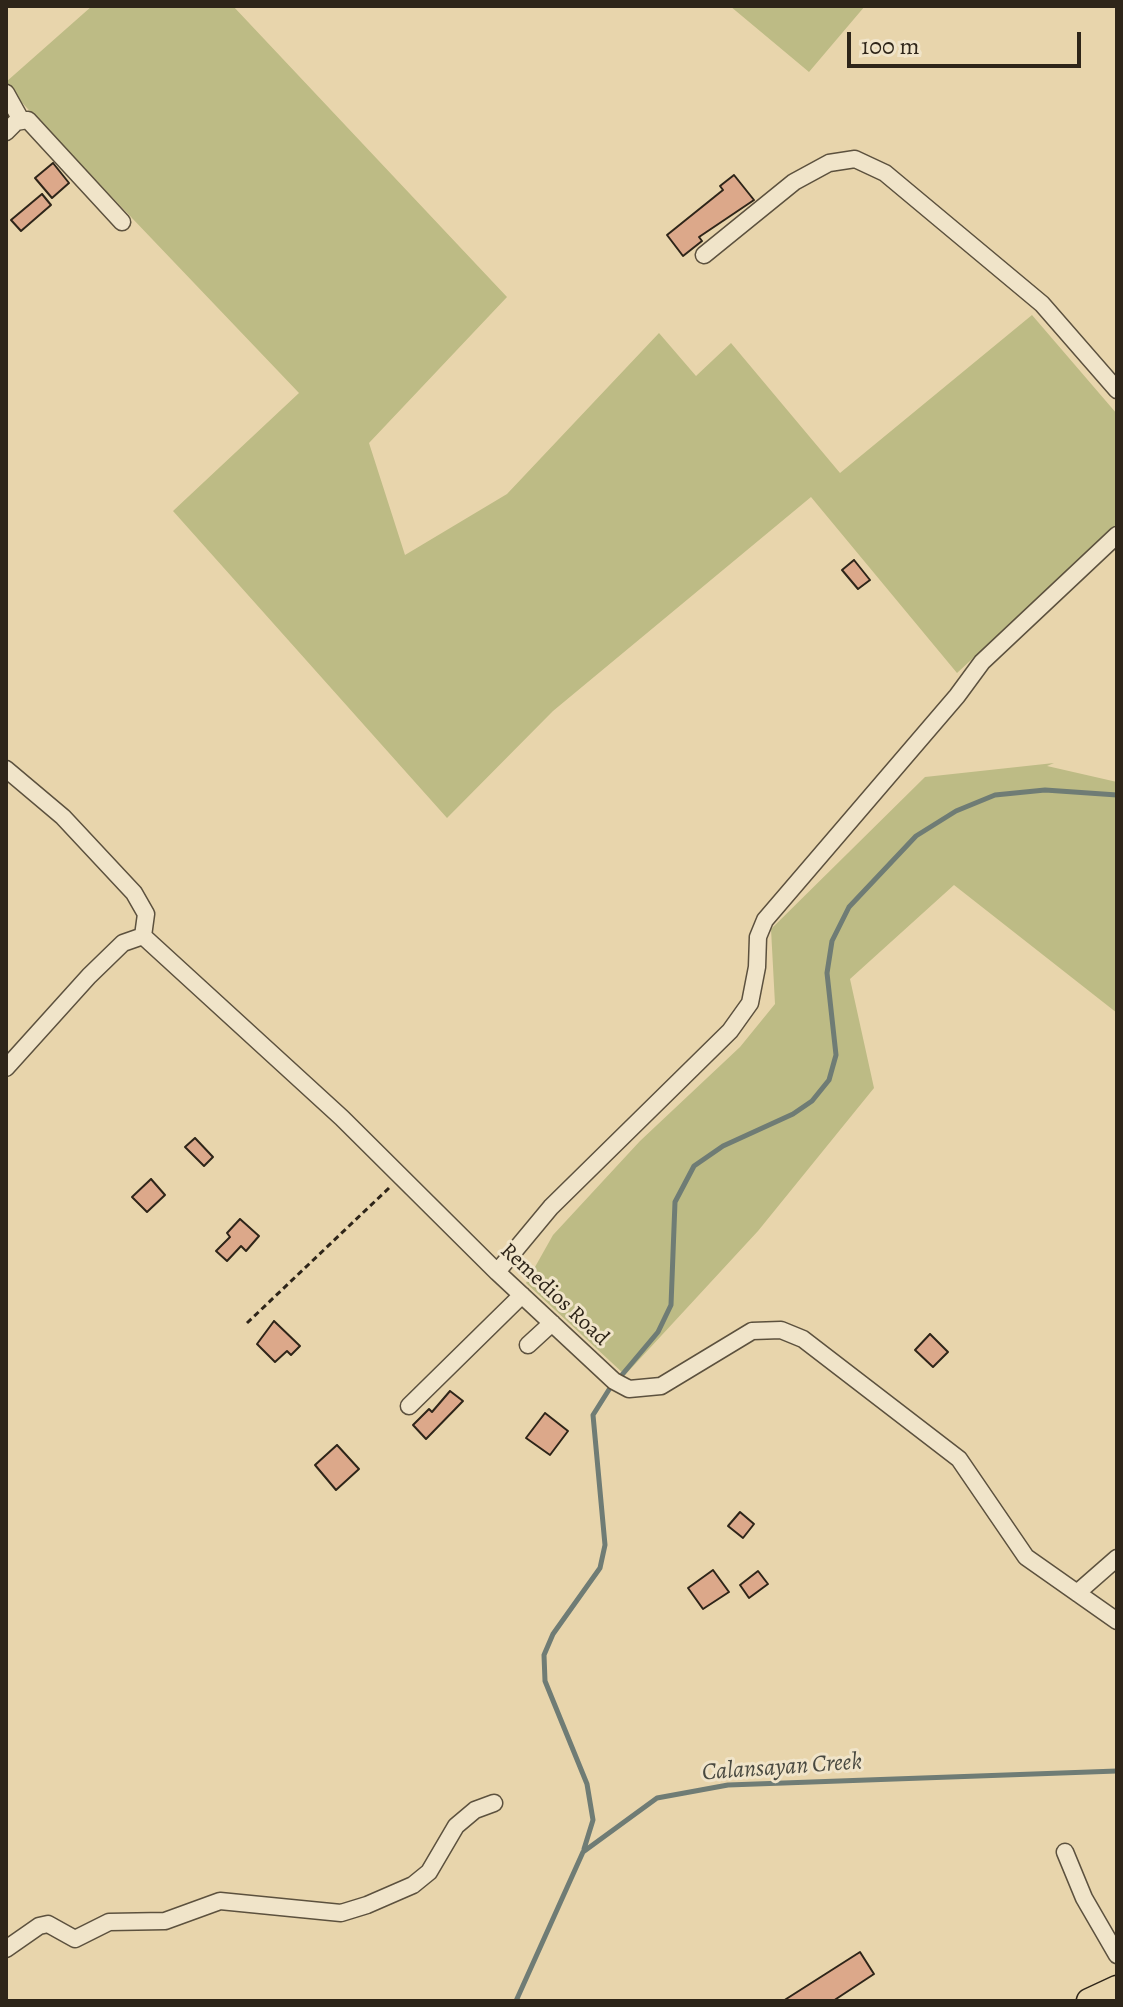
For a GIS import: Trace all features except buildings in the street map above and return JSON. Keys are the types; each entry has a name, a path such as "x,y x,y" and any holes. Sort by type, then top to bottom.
{"street":[{"path":"6,93 21,120"},
{"path":"6,132 21,120 28,120 122,222"},
{"path":"704,255 794,182 829,163 855,159 885,173 1042,304 1117,390"},
{"path":"497,1272 551,1207 730,1031 750,1003 757,967 758,937 765,920 957,696 982,662 1117,535"},
{"path":"6,769 63,817 134,893 146,914 143,936 123,943 6,1068"},
{"name":"Remedios Road","path":"143,936 342,1118 497,1272 614,1381 629,1389 661,1386 752,1331 781,1330 803,1339 959,1459 1026,1557 1117,1621"},
{"path":"409,1406 522,1295"},
{"path":"528,1345 552,1323"},
{"path":"1077,1593 1117,1558"},
{"path":"6,1949 39,1926 48,1924 75,1939 109,1922 165,1921 220,1901 316,1907 341,1913 413,1885 429,1872 456,1826 475,1810 494,1803"},
{"path":"1065,1852 1084,1898 1117,1955"}],"path":[{"path":"247,1323 400,1178"}],"shaded area":[{"path":"92,6 233,6 507,297 369,443 405,555 507,494 659,333 696,376 731,343 840,473 1032,315 1117,414 1117,525 957,673 811,497 553,711 447,818 173,511 299,393 6,86 6,82"},
{"path":"730,6 865,6 809,72"},
{"path":"1054,763 1047,766 1117,782 1117,1013 954,885 850,979 874,1088 758,1231 625,1375 526,1283 553,1235 640,1141 740,1047 775,1004 771,929 925,777"}],"waterway":[{"path":"621,1376 658,1332 671,1305 675,1202 694,1166 723,1146 793,1114 812,1101 829,1080 836,1055 827,973 832,941 849,907 916,836 956,811 995,795 1045,790 1117,795"},
{"path":"584,1849 593,1820 587,1784 545,1681 544,1655 553,1634 600,1568 605,1545 593,1415 610,1388"},
{"name":"Calansayan Creek","path":"516,2001 583,1852 657,1798 728,1785 1117,1771"}]}
